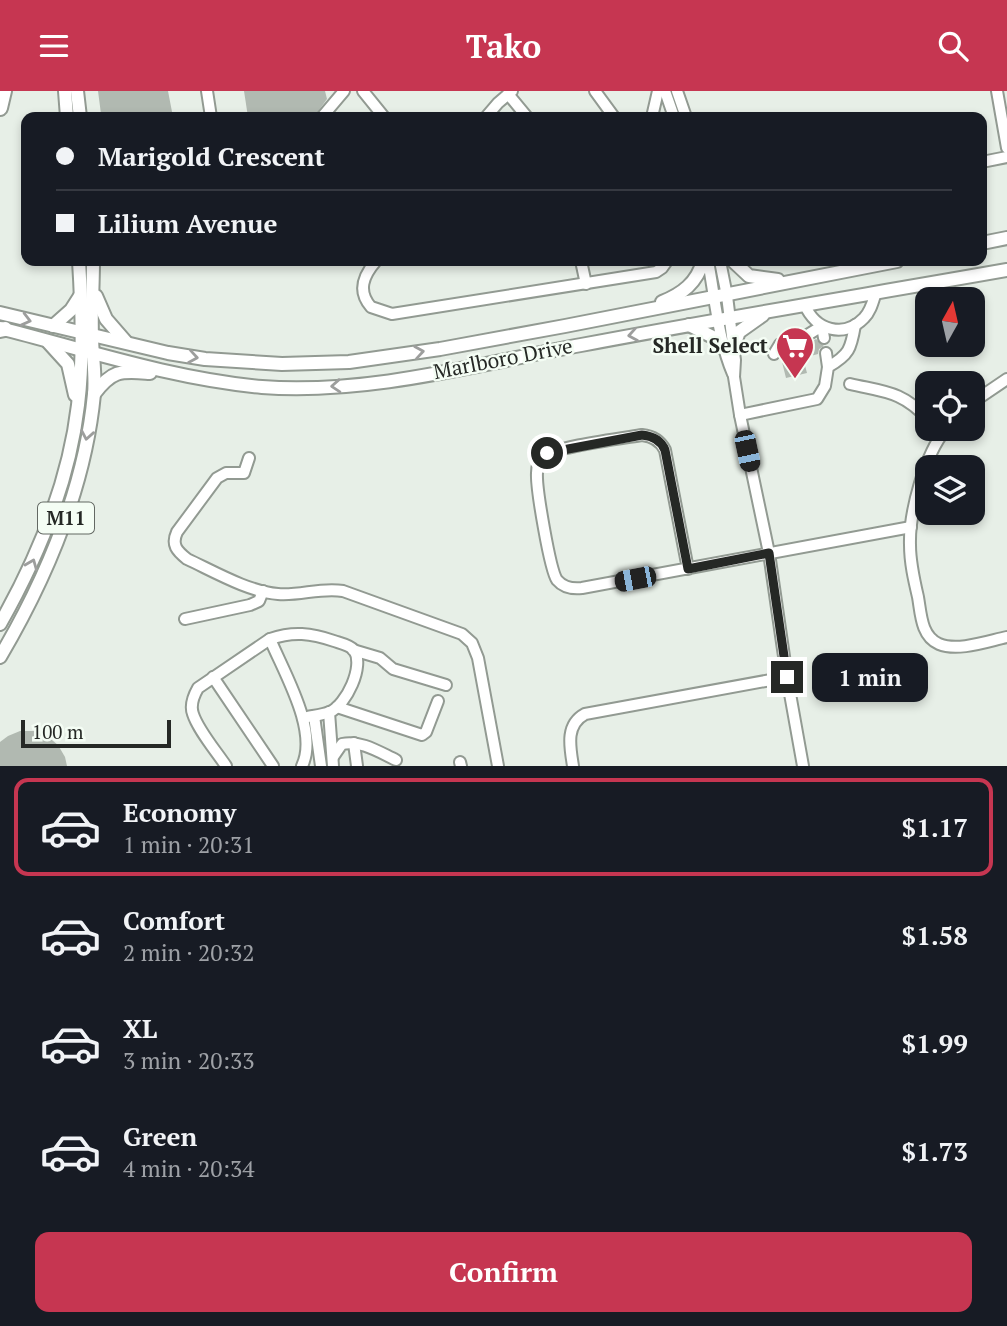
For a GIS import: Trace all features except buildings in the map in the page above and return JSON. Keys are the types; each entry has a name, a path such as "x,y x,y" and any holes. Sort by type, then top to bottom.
{"highway":[{"path":"0,108 4,91"}],"main road":[{"path":"65,91 67,112"},
{"path":"77,91 79,112"},
{"path":"987,242 1007,238"},
{"name":"M11","path":"80,266 87,289"},
{"name":"M11","path":"0,657 33,597 61,534 82,462 94,394 86,333 87,289 92,266"},
{"path":"639,311 681,293 703,266"},
{"path":"738,266 756,278 804,279"},
{"name":"Marlboro Drive","path":"0,313 168,353 248,363 338,363 440,349 871,266"},
{"name":"Marlboro Drive","path":"2,329 172,373 216,381 264,387 345,385 443,371 1007,270"},
{"path":"52,326 71,310 87,289 126,343"},
{"path":"689,325 715,338 729,349 739,332 769,311"},
{"path":"44,339 68,363 78,406"},
{"name":"M11","path":"0,624 26,578 52,514 69,453 82,366 87,350"},
{"path":"94,394 106,379 118,372 172,373"}],"street":[{"path":"207,91 210,112"},
{"path":"327,112 344,91"},
{"path":"363,91 380,112"},
{"path":"595,91 610,112"},
{"path":"653,112 658,91"},
{"path":"665,91 672,112"},
{"path":"677,91 685,112"},
{"path":"997,91 1007,148"},
{"path":"491,112 510,93 523,112"},
{"path":"987,161 1007,157"},
{"path":"372,266 366,274 362,289 371,307 384,313 586,284 656,272 663,266"},
{"path":"582,266 586,284"},
{"path":"708,266 721,297"},
{"path":"720,266 724,319 740,415 769,553 803,766"},
{"path":"774,354 778,346 855,325 867,314 876,292"},
{"path":"805,305 823,332"},
{"path":"828,367 849,351 855,325"},
{"path":"740,415 817,399 825,386 828,367 826,353"},
{"path":"985,394 1007,379"},
{"path":"850,384 903,397 915,406"},
{"path":"688,569 665,450 660,441 642,435 555,450 542,457 538,465 537,480 554,573 562,584 582,589 911,527"},
{"path":"936,441 924,469 911,527 911,565 921,619 928,635 939,644 951,647 1007,637"},
{"path":"249,458 244,473 226,473 217,478 174,539 177,551 187,559 263,591 280,594 330,589 343,591 462,634 472,643 480,666 498,766"},
{"path":"185,619 250,605 259,601 263,591"},
{"path":"226,766 193,715 192,702 195,693 213,677 270,639 306,633 380,658 393,669 446,685"},
{"path":"270,639 308,717 321,766"},
{"path":"333,762 333,710 347,693 356,670 353,650"},
{"path":"213,677 273,766"},
{"path":"573,766 570,748 572,727 585,714 787,677"},
{"path":"308,717 333,710 422,734 426,732 438,701"},
{"path":"302,766 308,747 308,717"},
{"path":"333,762 342,744 354,743 396,760"},
{"path":"354,743 357,766"}],"place":[{"name":"Shell Select","path":"795,380"}],"route":[{"path":"547,453 642,435 660,441 665,450 688,569 769,553 787,677"}]}
